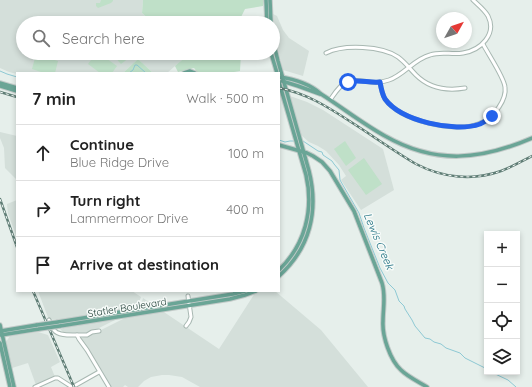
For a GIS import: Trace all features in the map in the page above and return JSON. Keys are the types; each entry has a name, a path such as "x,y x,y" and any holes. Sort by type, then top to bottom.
{"main road":[{"path":"266,0 267,16"},
{"path":"270,0 271,16"},
{"path":"273,60 277,72"},
{"path":"277,60 280,72"},
{"path":"281,79 321,94 388,138 411,148 435,154 458,156 485,154 532,138"},
{"path":"280,269 288,261 303,234 308,217 309,202 306,175 281,79"},
{"path":"0,84 16,89"},
{"path":"291,147 296,141 297,136"},
{"path":"280,275 299,253 311,223 313,207 312,183 303,152 299,148 296,141"},
{"path":"280,145 299,148"},
{"path":"303,152 312,155 322,162 332,173 352,206 383,286 383,331 393,360 401,370 427,387"},
{"path":"306,160 312,155"},
{"name":"Statler Boulevard","path":"1,333 189,303 241,292"},
{"name":"Statler Boulevard","path":"189,303 233,298 253,292"},
{"path":"0,325 3,353 10,387"},
{"path":"0,343 14,387"}],"street":[{"path":"330,100 339,87 348,82 357,80 380,82 390,80 418,60 430,54 464,53 483,44 489,33 489,19 484,10 473,0"},
{"path":"380,82 382,93 388,103 414,118 433,124 447,126 469,126 480,124 489,119 496,112 503,100 505,92 504,82 483,44"},
{"path":"326,53 332,50 351,48 380,50 394,54 423,81 434,86 451,90 465,88"},
{"path":"186,326 191,320 188,296"},
{"path":"49,320 53,329 60,334 78,335 99,331"},
{"path":"78,335 109,387"},
{"path":"76,385 100,372"},
{"path":"35,387 58,378 72,387"}],"shaded area":[{"path":"0,0 143,0 142,13 145,16 16,16 16,60 137,60 124,72 16,72 16,74 0,68"},
{"path":"280,23 289,38 309,51 303,76 283,70 280,57"},
{"path":"139,60 182,60 168,72 152,72"},
{"path":"290,96 323,110 383,149 394,190 361,210 341,180 346,176 339,165 326,151 309,142 301,135"},
{"path":"0,132 16,136 16,179 5,168 4,148 0,138"},
{"path":"16,200 16,235 8,214 7,204"},
{"path":"38,292 134,292 141,297 137,307 59,320 49,320"},
{"path":"276,292 321,330 368,387 200,387 182,377 162,375 151,377 138,387 128,387 125,385 123,387 111,387 79,338 87,337 127,317 138,315 143,298 219,349 255,293"},
{"path":"119,318 87,334 69,335 60,329 63,328"},
{"path":"38,332 48,335 60,362 51,367 55,377 36,385 28,363 12,368 6,342 10,336"}],"green space":[{"path":"101,0 113,1 98,8 96,3 100,3"},
{"path":"143,0 264,0 263,6 245,9 242,16 145,16 142,13"},
{"path":"34,60 58,61 55,72 41,72 32,69"},
{"path":"91,60 109,60 117,66 113,72 99,72 88,64"},
{"path":"117,60 126,60 121,64"},
{"path":"137,60 139,60 152,72 124,72"},
{"path":"182,60 241,60 240,71 234,72 197,72 194,68 178,72 175,66"},
{"path":"345,141 356,158 346,166 334,149"},
{"path":"364,158 382,184 366,195 348,170"}],"waterway":[{"name":"Lewis Creek","path":"130,72 135,65 145,72"},
{"name":"Lewis Creek","path":"0,71 16,77"},
{"name":"Lewis Creek","path":"280,140 285,142 300,141"},
{"name":"Lewis Creek","path":"303,141 322,152 323,155 332,161 339,170 340,180 359,213 380,268 388,283 395,290 399,301 404,306 415,326 425,338 460,353 465,358 484,368"},
{"name":"Lewis Creek","path":"497,375 508,380 516,387"}],"railway":[{"path":"280,88 298,93 316,101 416,164 426,169 447,175 469,177 490,174 513,166 532,156"},
{"path":"0,92 16,97"},
{"path":"0,199 16,244"},
{"path":"33,292 74,387"}],"route":[{"path":"348,82 354,80 380,82 382,93 391,105 414,118 440,126 455,127 475,125 486,121 492,116"}]}
